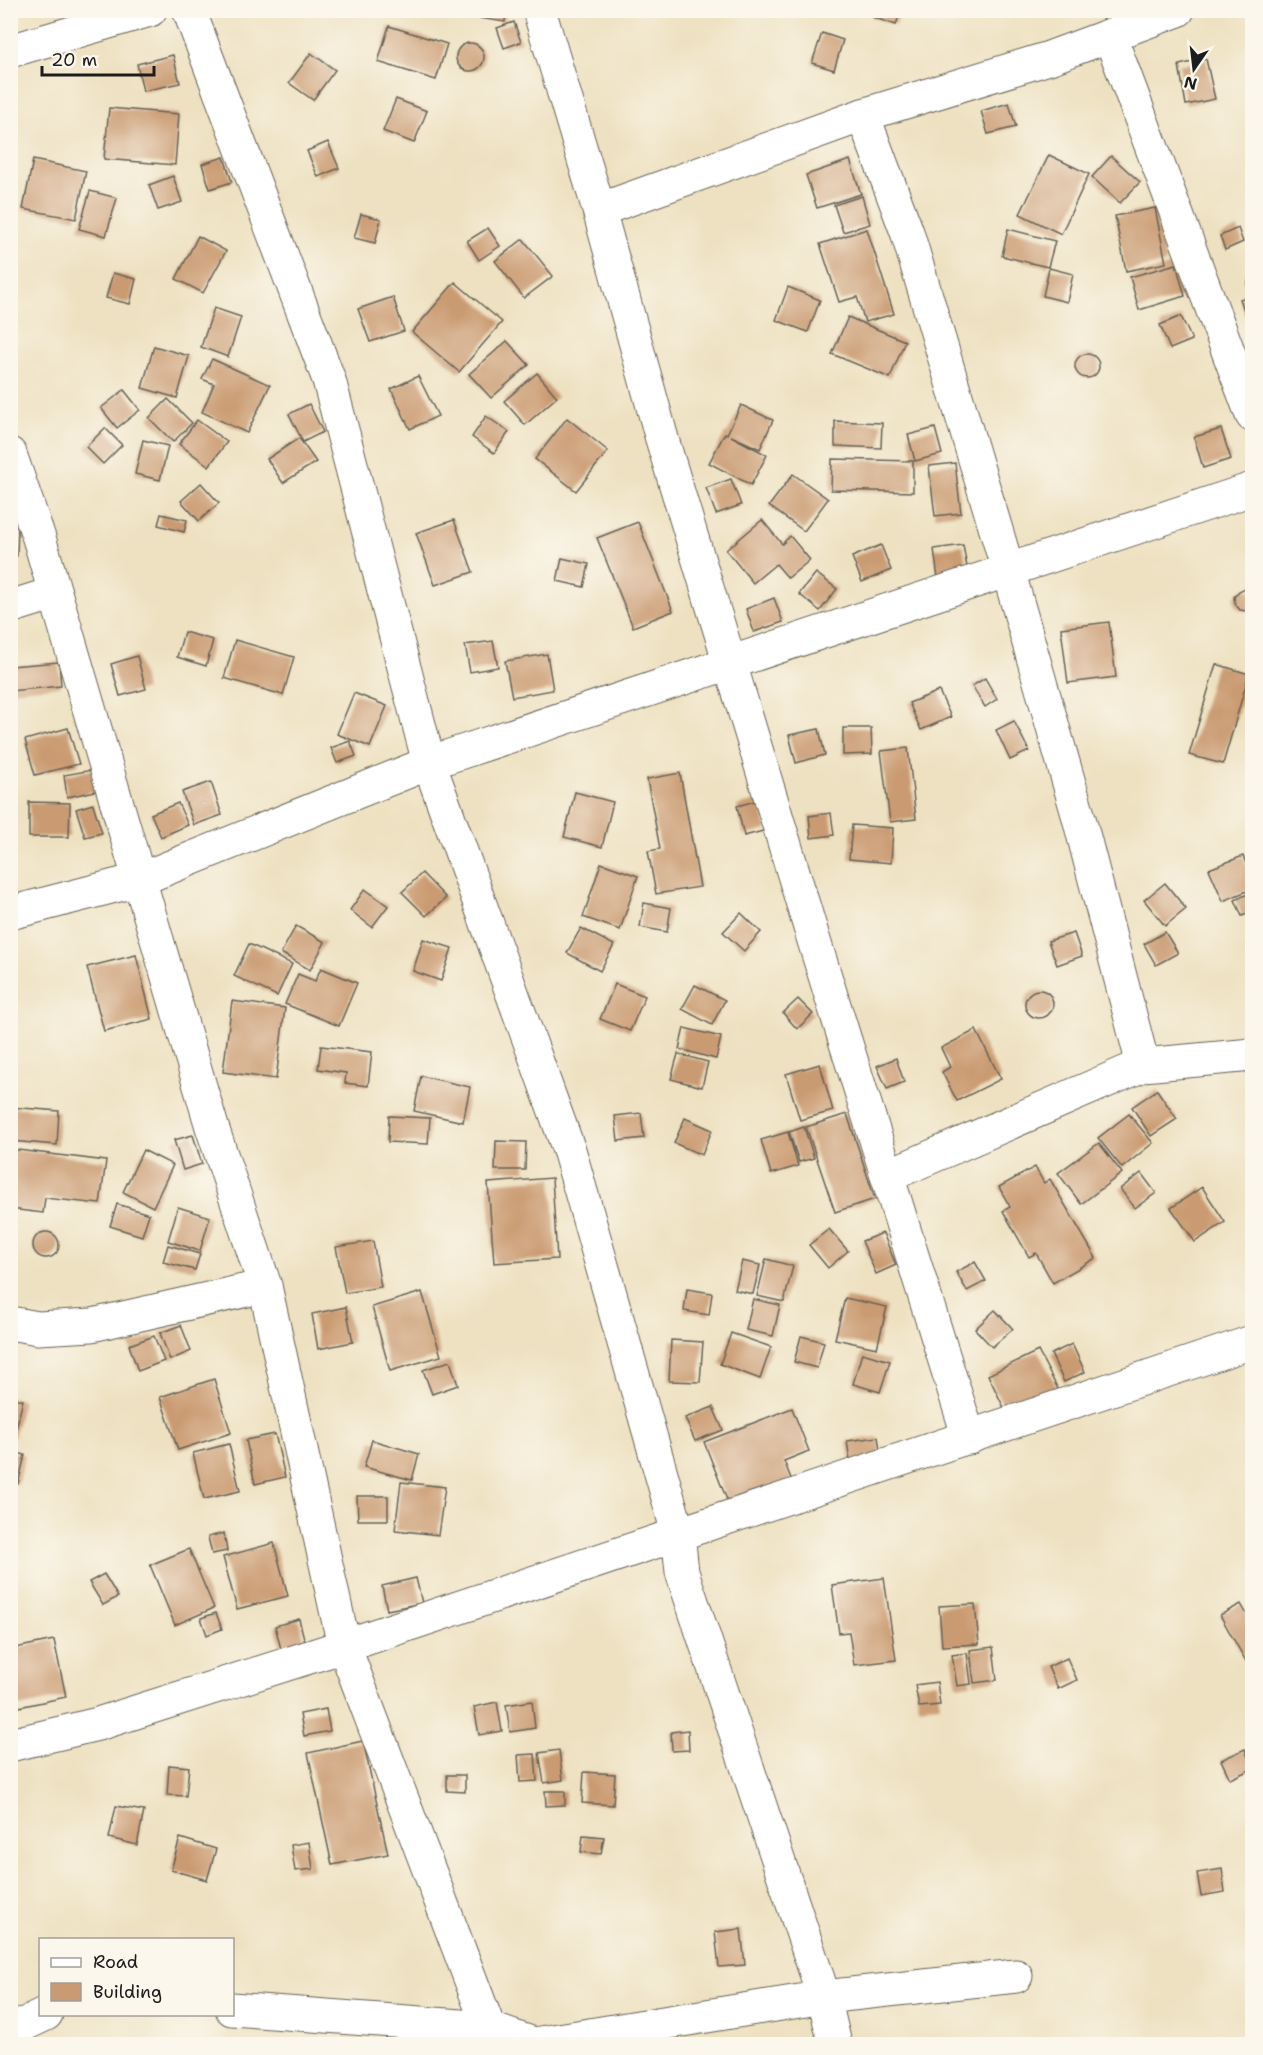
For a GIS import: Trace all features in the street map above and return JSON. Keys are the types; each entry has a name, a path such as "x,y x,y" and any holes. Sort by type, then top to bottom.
{"street":[{"path":"10,51 150,10"},
{"path":"189,10 329,380 429,763 570,1154 678,1533 682,1572 824,1997 835,2044"},
{"path":"538,10 599,210 662,439 969,1438"},
{"path":"599,210 863,115 1049,58 1178,10"},
{"path":"1110,36 1252,415"},
{"path":"863,115 907,232 1008,570 1079,818 1143,1065"},
{"path":"10,454 55,593 212,1127 265,1286 344,1646 491,2036"},
{"path":"10,913 138,880 429,763 1252,489"},
{"path":"10,607 55,593"},
{"path":"887,1176 1143,1065 1252,1055"},
{"path":"10,1323 38,1329 92,1325 265,1286"},
{"path":"10,1745 98,1724 344,1646 1252,1342"},
{"path":"234,2009 491,2036 534,2044 824,1997 1016,1976"},
{"path":"10,2031 42,2016"}],"building":[{"path":"473,10 506,10 505,22 472,17"},
{"path":"875,10 901,10 896,25 872,17"},
{"path":"514,22 521,42 504,48 497,28"},
{"path":"389,26 447,44 436,80 378,62"},
{"path":"822,33 843,40 834,70 812,63"},
{"path":"470,43 480,47 484,57 480,67 470,71 460,67 456,57 460,47"},
{"path":"311,53 335,70 313,100 289,83"},
{"path":"173,55 180,83 143,91 137,64"},
{"path":"1206,59 1215,99 1186,105 1179,65"},
{"path":"396,99 427,111 414,143 383,131"},
{"path":"1009,103 1016,127 988,134 981,111"},
{"path":"109,108 179,114 175,165 104,159"},
{"path":"328,142 339,168 318,177 307,151"},
{"path":"1049,155 1089,174 1061,234 1020,214"},
{"path":"1111,156 1140,182 1120,203 1092,177"},
{"path":"224,157 232,182 210,189 202,164"},
{"path":"33,160 86,171 76,219 23,209"},
{"path":"850,160 861,194 817,208 806,175"},
{"path":"173,176 182,202 158,210 149,185"},
{"path":"90,191 117,198 106,236 79,229"},
{"path":"862,196 870,224 843,232 834,205"},
{"path":"1155,208 1166,263 1126,271 1115,216"},
{"path":"361,214 381,219 375,243 354,238"},
{"path":"488,228 500,246 479,260 467,241"},
{"path":"1238,228 1243,242 1225,250 1220,236"},
{"path":"867,229 894,314 865,322 857,297 839,302 820,244"},
{"path":"1008,229 1055,241 1048,267 1002,256"},
{"path":"198,236 226,251 203,293 176,279"},
{"path":"523,239 553,276 524,298 495,261"},
{"path":"1176,264 1185,296 1139,310 1130,277"},
{"path":"1252,266 1252,287 1247,286"},
{"path":"1049,268 1073,274 1067,302 1043,296"},
{"path":"113,273 136,279 130,304 106,298"},
{"path":"455,282 502,322 459,372 412,332"},
{"path":"788,287 820,300 808,332 776,320"},
{"path":"1252,295 1252,329 1251,330 1240,299"},
{"path":"393,297 404,331 370,342 358,309"},
{"path":"214,308 241,317 228,357 201,347"},
{"path":"1181,316 1192,340 1170,349 1160,325"},
{"path":"848,317 905,341 890,378 832,354"},
{"path":"507,341 529,365 491,398 469,374"},
{"path":"154,346 189,356 177,398 142,388"},
{"path":"1087,354 1092,355 1098,361 1098,371 1092,377 1087,378 1082,377 1076,371 1075,366 1076,361 1082,355"},
{"path":"212,359 270,385 247,433 202,412 214,384 202,379"},
{"path":"537,373 557,397 525,425 504,401"},
{"path":"418,376 438,416 410,429 391,389"},
{"path":"124,390 140,410 117,428 101,408"},
{"path":"168,399 192,423 173,442 149,418"},
{"path":"309,404 323,432 303,442 289,414"},
{"path":"741,405 773,420 760,449 731,436 767,455 751,485 709,463"},
{"path":"486,416 509,432 494,453 472,437"},
{"path":"567,418 608,451 576,491 535,459"},
{"path":"197,420 227,442 209,466 179,444"},
{"path":"835,421 882,423 881,448 835,446"},
{"path":"105,428 122,445 103,464 86,447"},
{"path":"935,428 942,454 915,461 908,435"},
{"path":"1221,429 1231,459 1203,468 1194,437"},
{"path":"299,438 316,462 283,483 267,459"},
{"path":"143,440 168,446 160,480 135,474"},
{"path":"832,459 913,461 913,492 831,490"},
{"path":"955,463 961,513 935,516 929,466"},
{"path":"793,474 828,499 804,531 769,506"},
{"path":"731,479 741,505 716,514 706,488"},
{"path":"201,483 219,503 199,521 181,501"},
{"path":"161,514 187,520 184,532 158,525"},
{"path":"454,520 473,572 435,585 416,533"},
{"path":"762,520 782,544 790,536 810,560 788,578 776,564 753,583 726,550"},
{"path":"638,522 673,611 633,627 597,538"},
{"path":"10,527 18,527 17,556 10,556"},
{"path":"881,545 891,570 862,582 852,557"},
{"path":"963,545 968,573 938,578 934,549"},
{"path":"562,558 589,564 584,587 557,581"},
{"path":"816,573 837,589 820,611 799,594"},
{"path":"1245,588 1252,591 1252,609 1247,611 1240,610 1235,604 1234,597"},
{"path":"774,598 783,622 754,632 746,609"},
{"path":"1109,622 1116,677 1068,683 1061,628"},
{"path":"184,632 213,640 206,666 177,657"},
{"path":"235,640 294,657 283,695 224,678"},
{"path":"493,641 498,667 470,672 465,645"},
{"path":"547,654 553,690 512,697 505,661"},
{"path":"137,656 146,689 120,696 111,664"},
{"path":"59,662 61,686 10,691 10,666"},
{"path":"1216,664 1249,674 1223,764 1189,755"},
{"path":"985,678 997,699 985,707 972,686"},
{"path":"939,691 951,717 921,730 909,703"},
{"path":"354,693 387,706 370,747 337,734"},
{"path":"1014,721 1029,751 1010,760 996,730"},
{"path":"68,728 79,764 35,775 25,740"},
{"path":"843,728 871,728 872,754 843,755"},
{"path":"819,729 825,755 796,763 789,735"},
{"path":"350,741 356,756 337,763 331,748"},
{"path":"908,748 916,819 890,822 881,751"},
{"path":"92,770 96,791 67,797 64,775"},
{"path":"680,773 700,887 656,894 648,851 660,849 647,779"},
{"path":"211,782 222,815 194,825 182,792"},
{"path":"575,792 613,802 602,847 564,837"},
{"path":"759,800 767,830 744,836 737,806"},
{"path":"29,802 70,803 69,837 29,837"},
{"path":"178,803 188,825 161,837 151,814"},
{"path":"93,804 102,833 85,837 76,809"},
{"path":"831,813 834,835 811,838 809,816"},
{"path":"852,825 893,828 891,863 849,859"},
{"path":"1243,856 1252,878 1252,889 1223,901 1209,869"},
{"path":"601,863 638,876 620,930 583,917"},
{"path":"422,873 446,898 426,916 402,892"},
{"path":"1165,883 1186,909 1165,926 1144,900"},
{"path":"365,889 388,906 372,927 350,910"},
{"path":"1252,892 1252,912 1242,916 1235,900"},
{"path":"644,903 671,908 667,932 640,927"},
{"path":"741,913 761,932 744,951 723,932"},
{"path":"296,926 325,942 310,970 281,953"},
{"path":"581,928 614,945 600,971 567,953"},
{"path":"1165,932 1178,953 1156,965 1144,944"},
{"path":"1074,933 1082,956 1057,965 1048,941"},
{"path":"423,939 452,948 441,981 413,971"},
{"path":"249,944 292,964 277,996 234,976"},
{"path":"136,955 152,1019 104,1031 87,967"},
{"path":"321,968 357,983 339,1026 285,1004 298,974 315,981"},
{"path":"15,979 17,1001 10,1002 10,980"},
{"path":"615,984 645,996 630,1031 600,1019"},
{"path":"695,985 725,1000 712,1025 682,1009"},
{"path":"1039,990 1049,994 1053,1004 1049,1014 1039,1018 1029,1014 1025,1004 1029,994"},
{"path":"798,999 813,1014 797,1029 783,1013"},
{"path":"232,1001 285,1008 276,1079 223,1072"},
{"path":"684,1028 721,1037 716,1059 679,1049"},
{"path":"976,1030 1001,1079 957,1101 942,1072 950,1067 941,1048"},
{"path":"321,1046 372,1052 368,1086 345,1083 346,1073 318,1069"},
{"path":"678,1054 708,1062 702,1087 671,1079"},
{"path":"896,1058 904,1082 887,1089 877,1066"},
{"path":"820,1064 833,1111 800,1120 786,1074"},
{"path":"421,1076 470,1087 463,1122 414,1111"},
{"path":"1157,1090 1177,1119 1151,1136 1132,1107"},
{"path":"10,1107 59,1111 57,1145 10,1141"},
{"path":"641,1113 644,1138 618,1141 615,1116"},
{"path":"847,1114 875,1199 835,1212 806,1127"},
{"path":"1129,1114 1153,1143 1122,1168 1098,1138"},
{"path":"389,1116 430,1118 428,1144 388,1142"},
{"path":"685,1118 712,1130 702,1155 674,1143"},
{"path":"804,1127 814,1158 799,1162 789,1132"},
{"path":"788,1132 798,1166 771,1174 761,1140"},
{"path":"193,1135 202,1164 183,1170 174,1140"},
{"path":"496,1141 526,1142 525,1170 495,1170"},
{"path":"1099,1143 1122,1173 1081,1204 1058,1173"},
{"path":"10,1149 106,1161 100,1204 45,1198 43,1213 10,1209"},
{"path":"143,1150 173,1165 153,1207 123,1192"},
{"path":"1035,1167 1044,1183 1050,1179 1096,1258 1053,1283 1036,1253 1029,1257 1003,1211 1010,1207 999,1187"},
{"path":"1141,1173 1156,1193 1135,1208 1120,1189"},
{"path":"552,1178 557,1259 494,1263 488,1183"},
{"path":"1202,1187 1225,1222 1195,1242 1171,1208"},
{"path":"117,1204 149,1214 142,1236 110,1226"},
{"path":"178,1207 210,1217 200,1251 168,1241"},
{"path":"829,1229 848,1251 828,1268 809,1245"},
{"path":"46,1232 55,1236 59,1245 55,1254 46,1258 37,1254 33,1245 37,1236"},
{"path":"883,1233 896,1265 876,1274 862,1241"},
{"path":"373,1241 381,1287 345,1293 336,1247"},
{"path":"168,1245 200,1254 195,1270 163,1262"},
{"path":"766,1259 793,1266 784,1302 757,1296"},
{"path":"742,1261 760,1265 753,1294 735,1290"},
{"path":"975,1262 986,1281 967,1291 956,1272"},
{"path":"687,1289 712,1293 709,1315 684,1311"},
{"path":"422,1292 441,1356 390,1371 372,1307"},
{"path":"845,1298 887,1307 877,1348 835,1339"},
{"path":"753,1299 780,1305 773,1336 746,1330"},
{"path":"346,1307 353,1342 318,1349 312,1314"},
{"path":"995,1310 1013,1329 992,1347 975,1329"},
{"path":"181,1325 191,1351 170,1360 160,1333"},
{"path":"731,1333 771,1347 760,1379 720,1364"},
{"path":"154,1336 164,1361 138,1371 129,1345"},
{"path":"801,1336 824,1342 817,1368 794,1362"},
{"path":"671,1340 703,1342 700,1382 669,1381"},
{"path":"1072,1344 1085,1372 1064,1382 1051,1354"},
{"path":"1038,1351 1060,1393 1009,1418 988,1375"},
{"path":"862,1353 890,1361 880,1392 853,1384"},
{"path":"450,1361 458,1385 432,1394 423,1370"},
{"path":"214,1379 231,1433 178,1450 160,1397"},
{"path":"10,1397 23,1400 14,1437 10,1436"},
{"path":"713,1407 723,1430 695,1441 685,1418"},
{"path":"792,1408 809,1451 784,1461 792,1481 729,1505 704,1442"},
{"path":"275,1434 285,1477 255,1484 246,1440"},
{"path":"878,1437 882,1464 851,1467 847,1441"},
{"path":"372,1440 419,1454 412,1480 364,1467"},
{"path":"229,1444 240,1491 204,1499 193,1453"},
{"path":"10,1451 25,1455 18,1484 10,1482"},
{"path":"401,1482 445,1487 438,1535 395,1530"},
{"path":"357,1496 388,1496 388,1520 358,1520"},
{"path":"224,1533 227,1551 212,1554 208,1537"},
{"path":"274,1543 288,1596 237,1609 223,1557"},
{"path":"189,1549 214,1608 175,1625 150,1565"},
{"path":"104,1574 118,1597 103,1605 89,1582"},
{"path":"416,1578 422,1603 387,1610 382,1586"},
{"path":"884,1578 896,1660 854,1665 849,1632 839,1633 832,1585"},
{"path":"975,1604 979,1644 942,1646 939,1606"},
{"path":"1241,1604 1249,1618 1252,1616 1252,1672 1220,1615"},
{"path":"216,1613 222,1629 207,1635 201,1618"},
{"path":"299,1619 306,1646 282,1653 275,1626"},
{"path":"54,1640 66,1697 19,1707 10,1668 10,1649"},
{"path":"993,1647 997,1680 974,1683 970,1650"},
{"path":"967,1653 971,1684 957,1686 952,1655"},
{"path":"1067,1658 1077,1680 1058,1689 1048,1667"},
{"path":"937,1682 940,1705 919,1707 915,1685"},
{"path":"532,1701 535,1728 510,1732 506,1705"},
{"path":"497,1702 502,1731 479,1735 474,1707"},
{"path":"326,1709 330,1731 304,1736 300,1714"},
{"path":"688,1730 689,1750 672,1751 671,1732"},
{"path":"363,1741 388,1854 332,1865 308,1753"},
{"path":"1245,1749 1252,1769 1230,1779 1221,1760"},
{"path":"559,1750 563,1780 544,1783 539,1753"},
{"path":"535,1754 537,1781 520,1782 518,1755"},
{"path":"169,1765 189,1767 186,1796 167,1795"},
{"path":"584,1772 615,1774 613,1805 582,1803"},
{"path":"447,1775 465,1775 465,1792 447,1791"},
{"path":"545,1791 565,1791 565,1805 546,1806"},
{"path":"116,1806 144,1811 137,1845 109,1838"},
{"path":"583,1835 604,1837 601,1854 581,1852"},
{"path":"180,1838 216,1849 207,1880 171,1870"},
{"path":"309,1842 313,1869 295,1871 291,1845"},
{"path":"1222,1869 1225,1892 1201,1896 1197,1873"},
{"path":"741,1929 745,1965 719,1967 715,1932"}]}
